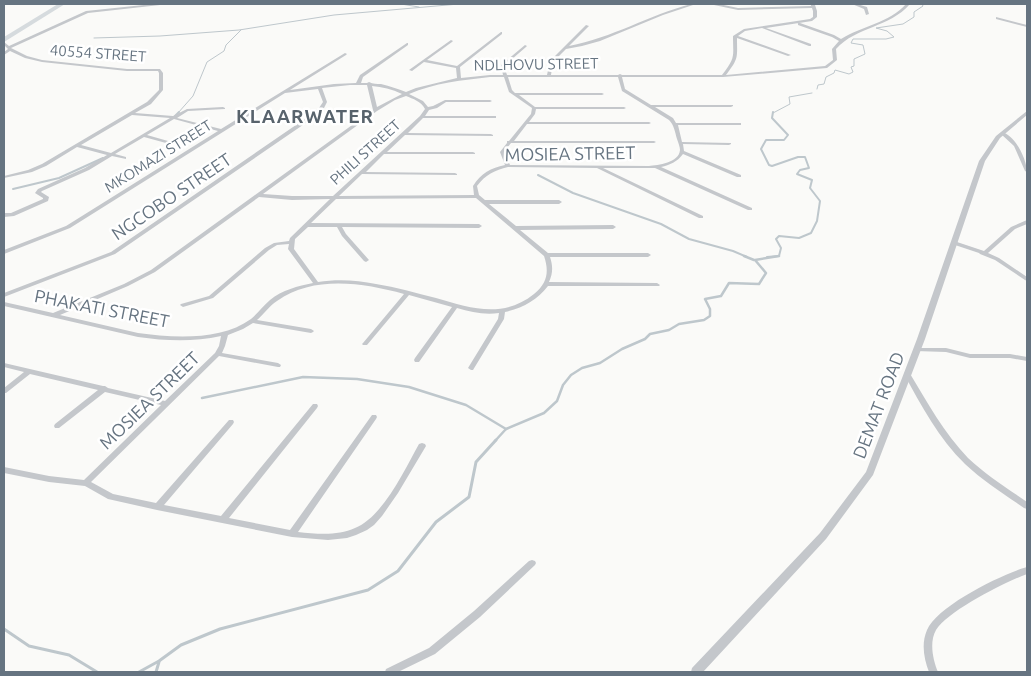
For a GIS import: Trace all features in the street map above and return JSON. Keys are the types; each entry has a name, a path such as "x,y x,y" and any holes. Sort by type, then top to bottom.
{"highway":[{"path":"4,41 62,4"}],"street":[{"path":"4,54 10,48 87,12 160,4"},
{"path":"565,48 601,41 675,9 694,4"},
{"path":"715,4 738,9 813,7 813,4 821,4"},
{"path":"854,4 866,8 867,14"},
{"path":"798,23 833,36 841,41 870,25 895,15 908,4"},
{"path":"735,36 744,30 811,20 815,17 813,7"},
{"path":"997,18 1027,26"},
{"path":"549,75 552,62 569,42 587,26"},
{"path":"762,28 810,45"},
{"path":"423,61 458,67 501,34"},
{"path":"735,36 789,55"},
{"path":"723,76 736,60 735,36"},
{"path":"4,41 10,48"},
{"path":"411,70 451,41"},
{"name":"NDLHOVU STREET","path":"53,315 140,278 375,110 406,93 459,79 505,75 723,76 826,67 835,60 834,49 841,41"},
{"path":"358,84 361,76 407,44"},
{"path":"525,46 502,65 503,73 508,87 514,94 534,108 624,108"},
{"name":"40554 STREET","path":"10,48 26,57 42,61 127,70 159,70 162,78 159,94 134,114"},
{"name":"MKOMAZI STREET","path":"4,252 68,227 344,54"},
{"path":"458,67 459,79"},
{"path":"620,75 623,90 665,114 675,124 682,152 739,176"},
{"path":"369,83 375,110"},
{"path":"284,93 369,83 406,93 425,104 427,108 435,107 445,101 490,101"},
{"name":"NGCOBO STREET","path":"4,294 113,253 314,115 325,102 320,88"},
{"path":"514,94 602,94"},
{"path":"650,106 731,106"},
{"path":"4,215 12,215 46,200 46,197 38,193 40,190 87,170 191,109 223,108"},
{"name":"PHILI STREET","path":"291,242 334,198 422,117 427,108"},
{"path":"508,166 501,154 533,114 534,108"},
{"name":"DEMAT ROAD","path":"696,672 823,536 870,473 917,350 982,161 998,137 1027,113"},
{"path":"4,177 38,168 134,114 175,118 222,131"},
{"path":"422,117 494,117"},
{"path":"526,123 649,124"},
{"path":"675,124 739,124"},
{"path":"1003,133 1018,146 1020,157 1027,171"},
{"path":"403,134 491,135"},
{"path":"145,136 166,142"},
{"path":"509,142 654,142"},
{"path":"681,143 729,144"},
{"path":"78,146 124,158"},
{"name":"MOSIEA STREET","path":"477,196 475,186 482,176 508,166 656,166 678,159 682,152"},
{"path":"382,153 473,153"},
{"path":"656,166 750,209"},
{"path":"598,167 701,217"},
{"path":"361,173 455,174"},
{"path":"252,321 282,295 318,284 351,281 455,306 488,312 502,311 522,305 534,297 547,284 550,279 551,270 547,255 477,196 292,198 258,195"},
{"path":"483,202 558,202"},
{"path":"982,253 986,252 1013,228 1027,222"},
{"path":"306,225 479,226"},
{"path":"340,226 344,235 366,260"},
{"path":"515,228 613,227"},
{"path":"183,305 211,297 267,249 276,244 291,242 291,249 318,284"},
{"path":"954,243 1003,263 1027,279"},
{"path":"547,255 648,255"},
{"path":"547,284 656,285"},
{"path":"365,344 408,294"},
{"name":"PHAKATI STREET","path":"4,304 156,338 225,334 252,321"},
{"path":"416,360 455,306"},
{"path":"471,368 501,319 502,311"},
{"path":"252,321 311,331"},
{"name":"MOSIEA STREET","path":"86,483 218,354 225,334"},
{"path":"917,350 946,350 970,356 1010,356 1027,359"},
{"path":"218,354 278,365"},
{"path":"4,365 166,404"},
{"path":"4,391 29,371"},
{"path":"907,374 930,414 961,455 990,480 1027,506"},
{"path":"57,426 104,388"},
{"path":"223,520 315,406"},
{"path":"292,534 374,417"},
{"path":"157,507 231,422"},
{"path":"4,470 49,479 86,483 111,497 292,534 312,537 337,536 365,528 384,508 422,446"},
{"path":"389,672 432,651 477,614 532,563"},
{"path":"933,672 928,649 932,628 942,618 1008,576 1027,570"}],"waterway":[{"path":"401,4 419,7"},
{"path":"94,38 160,36 239,30 334,15 459,4"},
{"path":"817,89 818,85 824,84 826,77 834,73 835,70 849,74 853,72 851,67 854,66 854,59 865,54 863,45 851,43 853,39 886,39 894,37 887,31 876,28 903,24 914,17 914,12 923,6 922,4"},
{"path":"178,113 193,96 207,62 224,51 226,45 241,30"},
{"path":"773,113 790,104 789,97 812,93"},
{"path":"773,112 772,118 788,135 784,140 766,140 761,149 769,165 772,166 798,157 805,157 809,168 800,170 797,174 812,180 810,188 820,201 817,221 811,233 799,238 779,236 776,239 781,248 779,256"},
{"path":"175,116 178,113"},
{"path":"13,189 59,178 103,158"},
{"path":"538,175 573,193 661,224 689,239 733,251 747,257"},
{"path":"744,256 754,260"},
{"path":"506,429 544,413 557,401 563,385 571,375 582,368 600,363 622,349 645,339 650,334 669,330 679,324 704,320 710,316 710,309 705,299 721,296 729,283 759,284 766,273 755,260 779,256"},
{"path":"767,257 779,256"},
{"path":"202,398 303,377 357,379 409,387 466,405 506,429"},
{"path":"495,441 506,429"},
{"path":"139,672 159,661 181,645 220,629 368,590 398,571 436,522 469,497 476,462 496,440"},
{"path":"4,629 29,646 69,655 97,672"},
{"path":"156,672 159,662"}],"district":[{"name":"KLAARWATER","path":"305,116"}]}
